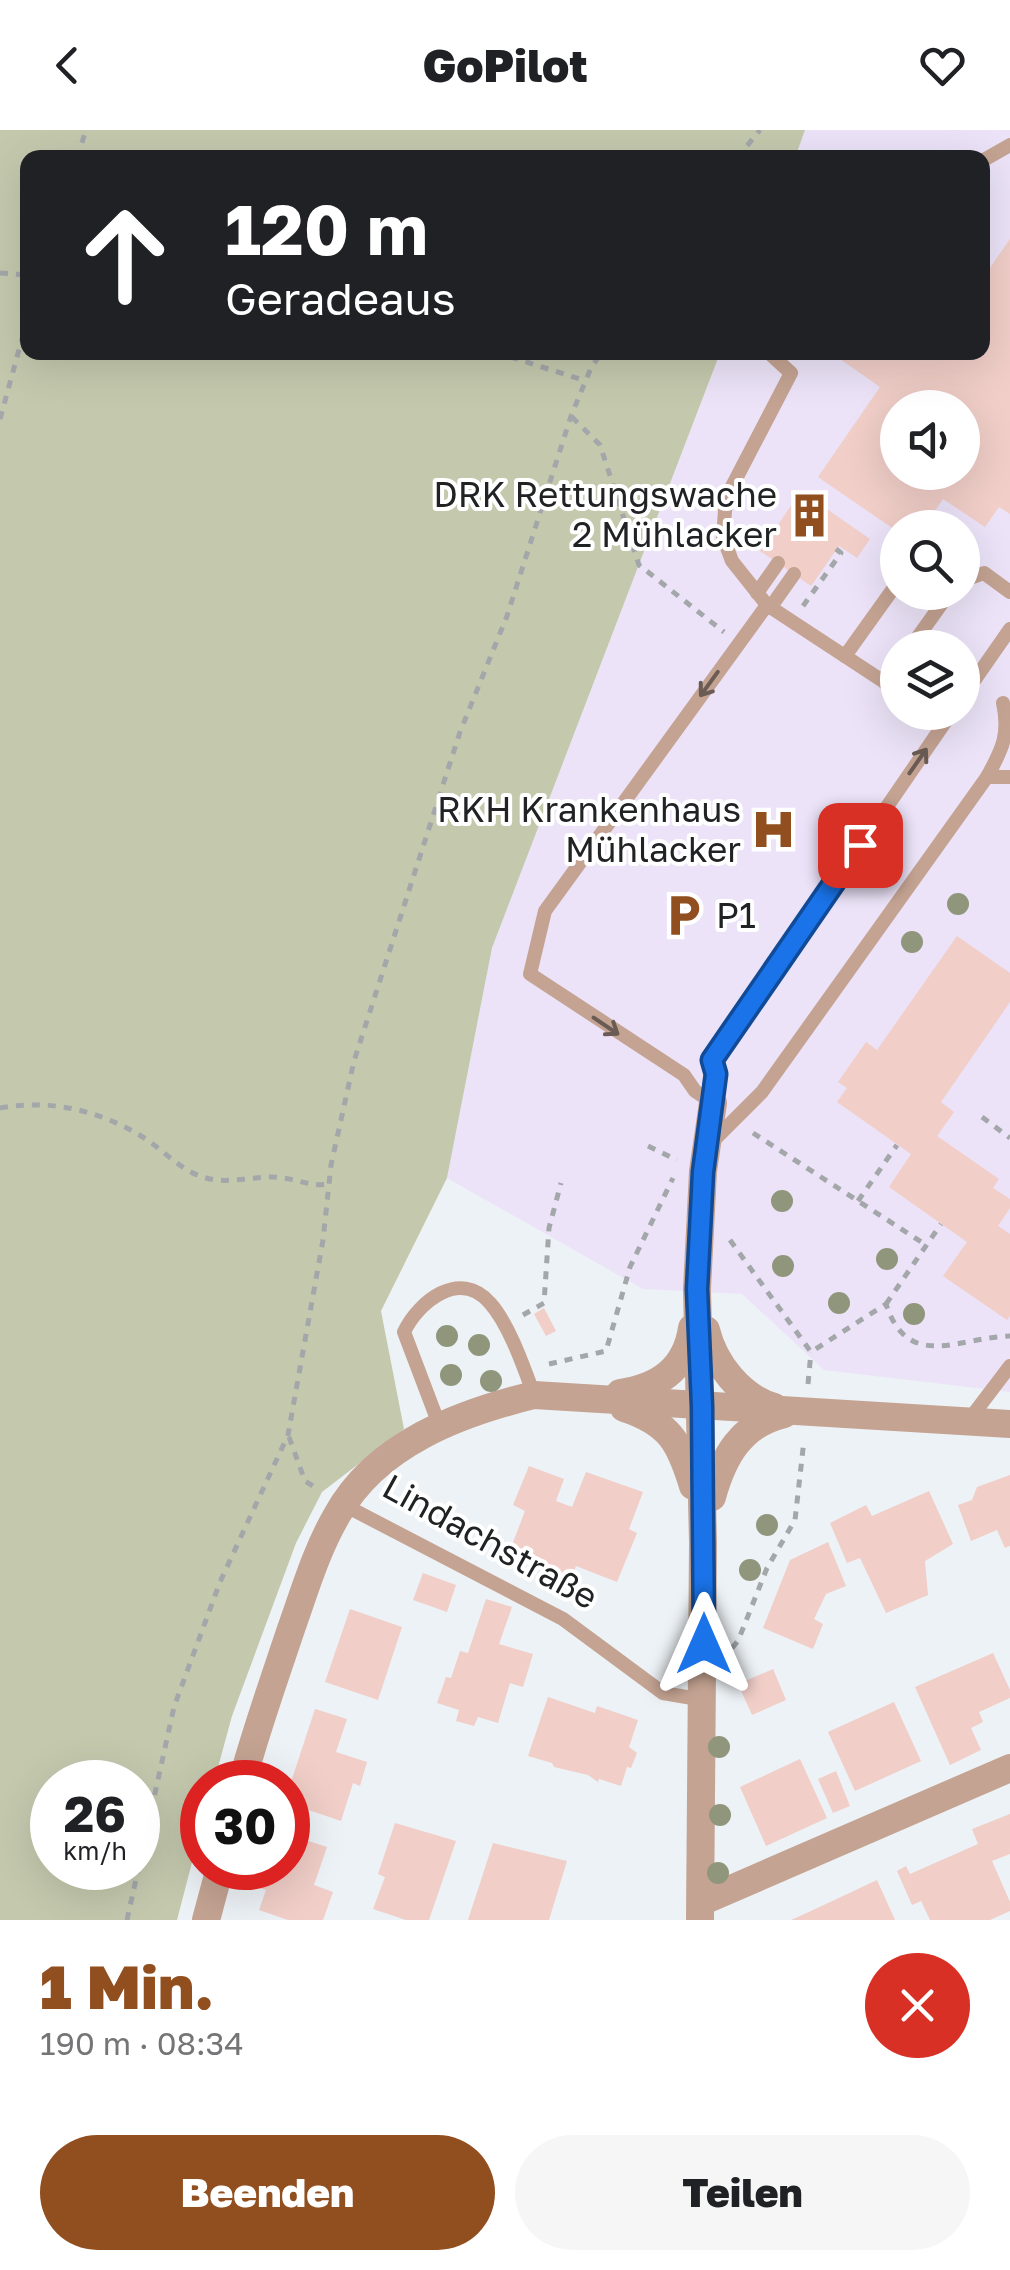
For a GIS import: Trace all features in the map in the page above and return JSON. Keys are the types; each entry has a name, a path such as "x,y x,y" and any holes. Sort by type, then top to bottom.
{"street":[{"path":"589,1399 654,1384 676,1369 690,1342 706,1148 723,1112"},
{"path":"697,1289 704,1543 701,1911 1010,1768"},
{"path":"697,1289 710,1343 725,1370 744,1392 766,1404 799,1412"},
{"name":"Lindachstraße","path":"248,1760 317,1554 348,1499 397,1450 530,1382 589,1399 1010,1424"},
{"path":"589,1399 629,1409 671,1433 688,1466 704,1543"},
{"path":"704,1543 722,1466 734,1444 768,1418 799,1412"},
{"path":"206,1920 214,1890"}],"lane":[{"path":"777,360 791,373 726,498 722,537 732,560 765,602 880,680"},
{"path":"765,602 778,563"},
{"path":"723,1112 696,1092 684,1075 530,974 545,910 765,602 794,574"},
{"path":"980,575 984,574 1010,592"},
{"path":"845,656 880,607"},
{"path":"980,672 1010,629"},
{"path":"723,1112 762,1092 987,777 1006,744 1008,724 1003,703"},
{"path":"723,1112 712,1060 939,730"},
{"path":"987,777 1010,777"},
{"path":"440,1427 404,1332 412,1315 428,1298 446,1290 468,1289 489,1301 530,1382"},
{"path":"969,1420 1010,1366"},
{"name":"Lindachstraße","path":"348,1499 563,1618 663,1694 704,1689"}],"path":[{"path":"744,150 760,130"},
{"path":"0,420 20,346"},
{"path":"521,360 586,381"},
{"path":"127,1920 174,1706 220,1582 288,1435 323,1240 329,1184 354,1061 460,732 508,616 571,416 598,360"},
{"path":"571,416 600,445 639,565 738,644"},
{"path":"792,622 841,553 836,549"},
{"path":"0,1108 29,1102 84,1109 143,1137 166,1158 206,1179 282,1178 315,1186 329,1184"},
{"path":"723,1112 926,1245"},
{"path":"982,1117 1010,1138"},
{"path":"858,1201 897,1144"},
{"path":"530,1382 606,1351 630,1267 681,1162"},
{"path":"503,1326 544,1303 548,1228 562,1182"},
{"path":"704,1689 738,1641 767,1568 795,1520 799,1504 799,1412 811,1352 886,1304 941,1224"},
{"path":"700,1235 733,1240 811,1352"},
{"path":"886,1304 892,1325 917,1342 940,1349 992,1336 1010,1336"},
{"path":"288,1435 305,1481 316,1490 348,1499"}],"shaded area":[{"name":"RKH Krankenhaus Mühlacker","path":"805,130 1010,130 1010,1392 824,1370 742,1294 643,1289 447,1178 492,948 717,360 990,360 990,150 798,150"}],"green space":[{"path":"0,130 805,130 798,150 20,150 20,360 717,360 492,948 447,1178 381,1311 404,1429 322,1492 296,1543 232,1716 220,1760 180,1760 180,1890 185,1890 177,1920 0,1920"}],"building":[{"path":"1010,239 1010,514 999,507 985,527 980,524 980,510 960,510 943,499 935,510 880,510 880,520 818,477 880,387 841,360 990,360 990,268"},
{"name":"DRK Rettungswache 2 Mühlacker","path":"801,491 870,539 857,558 839,546 811,586 760,551"},
{"path":"957,936 1010,973 1010,1002 941,1102 954,1112 937,1136 999,1179 993,1188 1010,1199 1010,1208 998,1226 1010,1234 1007,1320 943,1276 967,1242 889,1187 911,1154 837,1102 847,1088 838,1082 866,1042 877,1050"},
{"path":"544,1308 556,1331 546,1336 534,1314"},
{"path":"529,1466 564,1479 556,1501 572,1507 586,1472 643,1492 629,1529 637,1533 617,1582 576,1566 572,1577 509,1553 525,1511 513,1505"},
{"path":"1010,1475 1010,1546 1005,1548 997,1530 971,1541 958,1505 972,1500 977,1487"},
{"path":"929,1491 953,1544 925,1561 928,1595 886,1613 860,1558 847,1563 830,1523 866,1505 872,1516"},
{"path":"828,1542 846,1586 826,1594 814,1619 823,1624 813,1649 763,1628 790,1560"},
{"path":"423,1573 456,1585 447,1612 413,1600"},
{"path":"486,1599 512,1607 499,1644 533,1654 523,1687 510,1683 498,1723 478,1717 474,1726 456,1721 459,1710 437,1703 460,1651 468,1653"},
{"path":"350,1609 402,1627 378,1700 325,1682"},
{"path":"993,1653 1010,1698 979,1712 983,1722 971,1728 981,1750 950,1765 915,1687"},
{"path":"773,1669 786,1700 752,1715 738,1684"},
{"path":"548,1697 595,1713 597,1706 638,1720 629,1747 637,1753 621,1786 599,1779 598,1782 588,1775 528,1756"},
{"path":"894,1702 921,1761 855,1791 828,1732"},
{"path":"315,1709 347,1719 336,1752 367,1762 360,1786 353,1783 341,1821 310,1810 310,1760 298,1760"},
{"path":"800,1759 827,1818 766,1846 740,1787"},
{"path":"836,1771 850,1806 833,1813 818,1779"},
{"path":"1010,1814 1010,1854 992,1861 1010,1902 1010,1911 990,1920 930,1920 921,1901 912,1905 897,1871 906,1866 910,1874 978,1844 972,1829"},
{"path":"395,1823 456,1841 429,1920 406,1920 373,1909 385,1877 378,1874"},
{"path":"310,1841 327,1847 314,1885 333,1892 323,1920 288,1920 259,1910 266,1890 310,1890"},
{"path":"493,1843 567,1861 549,1920 468,1920"},
{"path":"877,1880 895,1920 791,1920 811,1911"}],"place":[{"name":"DRK Rettungswache 2 Mühlacker","path":"810,515"},
{"name":"RKH Krankenhaus Mühlacker","path":"774,830"},
{"name":"P1","path":"683,916"}],"route":[{"path":"704,1644 697,1289 703,1172 716,1074 712,1060 860,845"}]}
